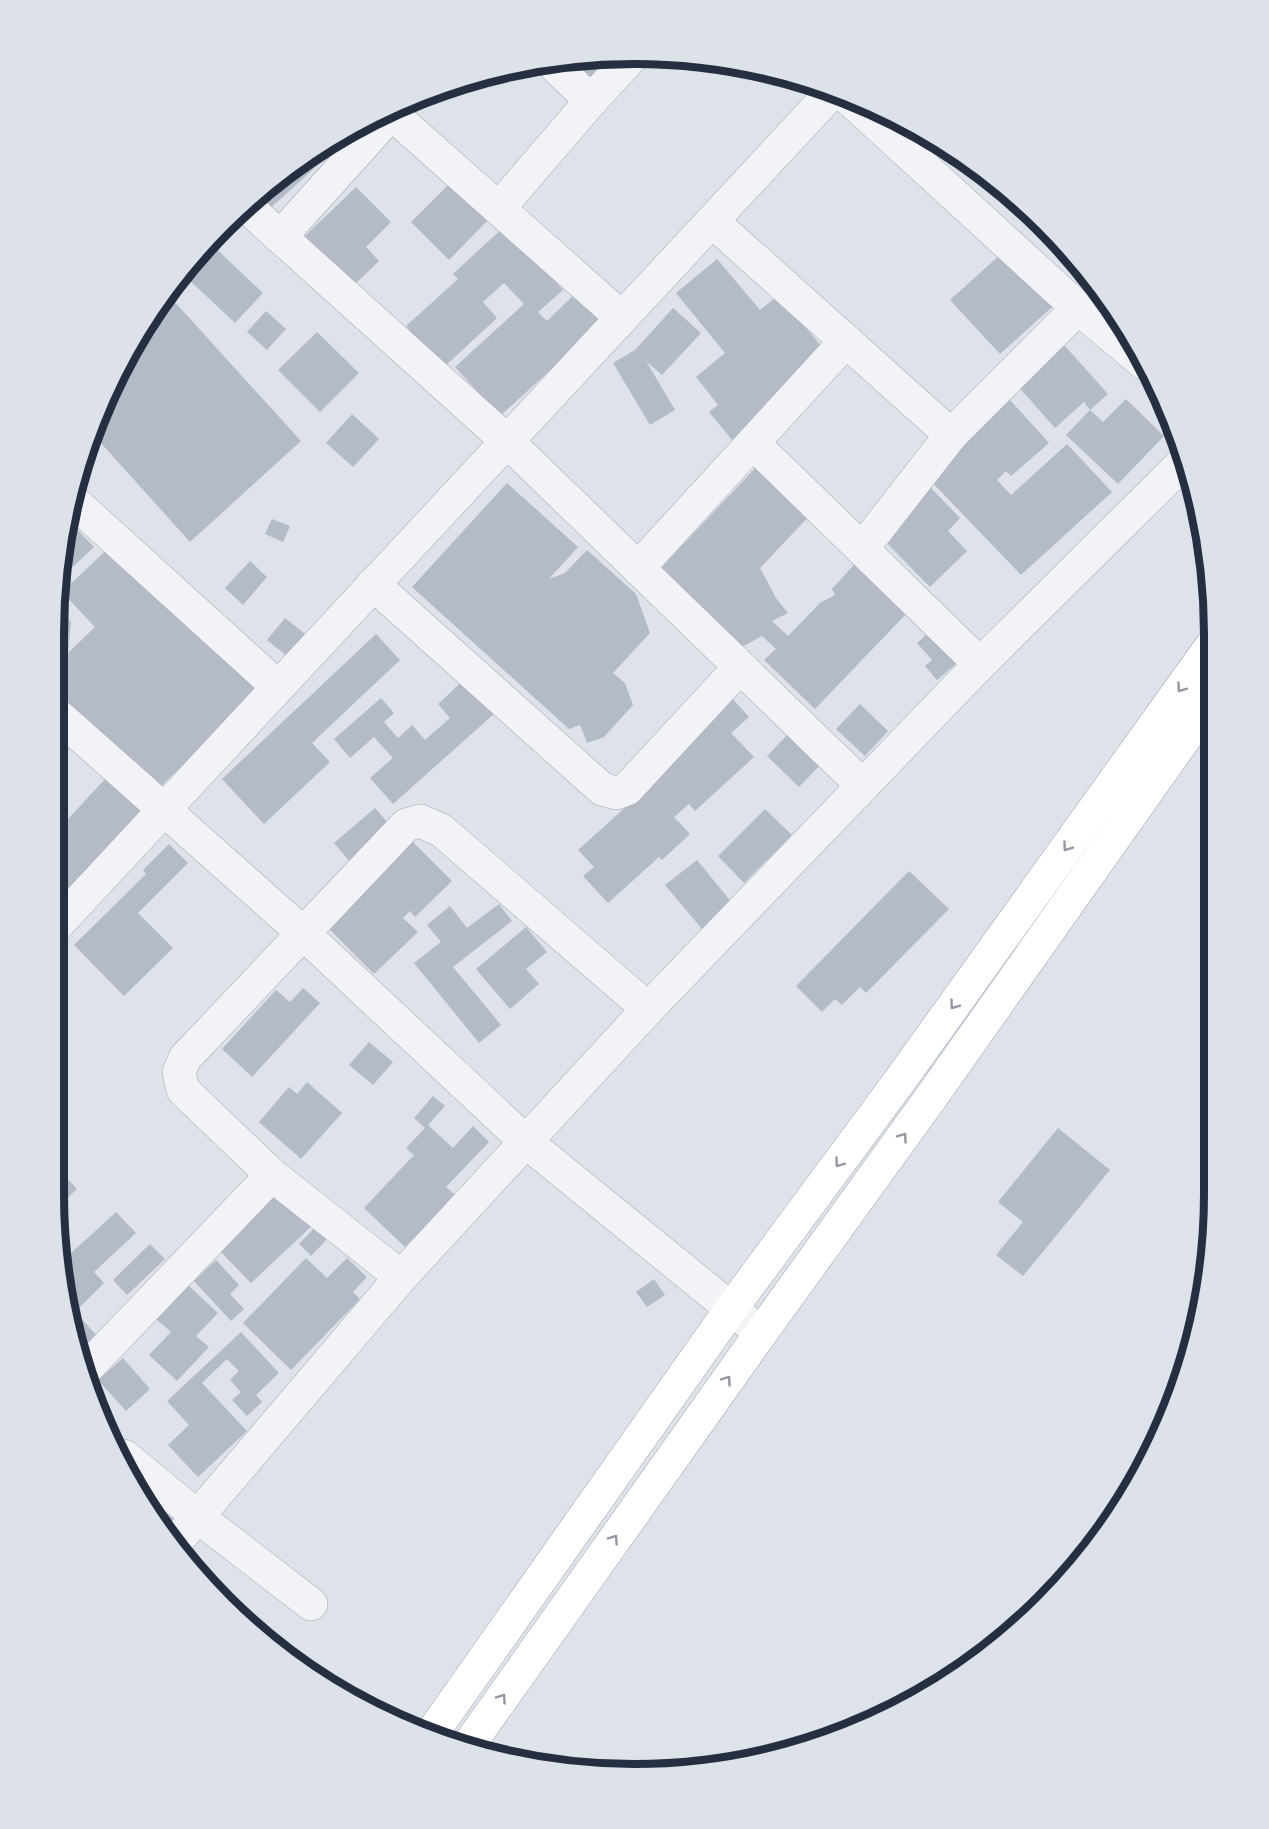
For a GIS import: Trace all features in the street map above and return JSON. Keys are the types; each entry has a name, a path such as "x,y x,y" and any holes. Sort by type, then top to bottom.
{"main road":[{"path":"435,1728 731,1309 901,1079 1204,656"},
{"path":"472,1740 1204,711"}],"street":[{"path":"499,208 624,65"},
{"path":"558,69 591,101"},
{"path":"64,917 826,98"},
{"path":"865,113 1078,308 1128,349"},
{"path":"402,114 499,208 622,318"},
{"path":"280,237 384,122"},
{"path":"252,212 507,441 863,786"},
{"path":"712,221 951,435"},
{"path":"862,549 951,435 1078,308"},
{"path":"638,568 846,341"},
{"path":"753,443 980,664"},
{"path":"180,1538 401,1277 648,1009 980,664 1179,467"},
{"path":"79,506 278,687"},
{"path":"374,584 602,789 616,793 627,789 740,667"},
{"path":"64,721 303,933 525,1141 761,1333"},
{"path":"401,1277 272,1175 183,1090 179,1072 185,1058 406,825 420,821 441,830 648,1009"},
{"path":"91,1364 272,1175"},
{"path":"131,1462 311,1604"}],"building":[{"path":"612,65 590,85 574,68"},
{"path":"332,152 266,212 260,205 288,182"},
{"path":"454,179 492,216 449,260 411,222"},
{"path":"356,187 391,222 366,247 379,261 353,286 305,236"},
{"path":"506,225 563,290 538,312 547,321 578,291 605,320 500,416 455,367 524,304 504,283 483,302 497,318 444,367 406,326 458,279 453,274"},
{"path":"1012,244 1062,298 1000,354 950,300"},
{"path":"216,248 263,293 235,323 189,280"},
{"path":"717,259 760,310 779,295 831,358 732,440 709,412 718,405 696,377 725,353 676,293"},
{"path":"173,300 301,441 190,542 100,442 98,444 123,382 141,349"},
{"path":"673,308 701,333 662,375 646,361 675,410 650,425 613,363 635,350"},
{"path":"266,311 286,329 267,350 247,332"},
{"path":"317,332 359,373 320,412 278,370"},
{"path":"1064,345 1108,394 1090,410 1084,402 1055,428 1017,385"},
{"path":"1126,399 1164,436 1118,484 1066,435 1090,410 1103,422"},
{"path":"1010,400 1049,443 1011,476 1006,471 997,480 1011,495 1067,444 1112,492 1021,575 926,476"},
{"path":"352,414 379,439 353,467 326,443"},
{"path":"761,462 811,514 760,568 776,598 788,613 772,621 788,636 820,603 835,595 832,589 860,558 909,611 815,709 764,660 776,649 762,636 742,647 660,569"},
{"path":"507,483 578,547 549,579 565,573 587,550 636,594 650,633 613,673 625,683 633,705 604,737 587,743 580,725 569,729 412,587"},
{"path":"929,486 960,518 948,531 967,551 930,587 878,534"},
{"path":"272,519 290,526 283,542 265,534"},
{"path":"74,527 94,547 68,571"},
{"path":"114,543 269,684 161,786 150,785 87,718 78,726 64,711 65,616 71,622 68,653 95,627 66,596 67,588"},
{"path":"250,561 267,577 243,605 225,588"},
{"path":"285,618 305,634 287,656 267,640"},
{"path":"936,626 963,658 937,680 925,666 932,660 917,643"},
{"path":"376,634 400,660 312,743 330,762 264,824 222,779"},
{"path":"465,679 495,713 393,804 370,778 393,758 374,737 350,758 334,739 381,698 394,713 384,722 398,738 412,725 425,740 450,718 438,704"},
{"path":"731,697 749,717 731,733 754,757 695,811 689,804 674,817 690,834 662,860 659,857 608,903 583,876 594,867 578,850 647,788"},
{"path":"860,704 888,731 865,756 836,729"},
{"path":"792,730 824,761 799,787 767,756"},
{"path":"106,778 142,812 64,894 64,823"},
{"path":"375,808 395,831 362,876 334,843"},
{"path":"765,809 792,835 744,883 718,856"},
{"path":"410,839 452,881 415,917 410,911 403,918 418,932 374,974 324,924"},
{"path":"169,844 188,863 138,913 173,948 124,996 74,945 146,874 143,870"},
{"path":"697,860 733,904 702,929 665,885"},
{"path":"909,871 949,909 866,993 860,987 842,1005 835,999 822,1012 796,986"},
{"path":"499,904 512,921 453,967 501,1025 479,1043 414,963 441,942 427,925 450,906 467,928"},
{"path":"526,927 547,952 526,969 539,984 510,1009 476,969"},
{"path":"303,988 320,1003 252,1077 222,1049 276,990 290,1002"},
{"path":"369,1042 393,1062 373,1085 349,1065"},
{"path":"307,1082 342,1113 301,1159 259,1122 289,1087 297,1094"},
{"path":"433,1096 445,1106 428,1125 453,1148 473,1126 489,1142 446,1187 455,1195 405,1247 364,1208 414,1155 406,1148 425,1128 414,1118"},
{"path":"1058,1128 1110,1170 1023,1276 996,1255 1023,1222 998,1202"},
{"path":"64,1175 77,1189 64,1201"},
{"path":"282,1189 315,1223 251,1283 218,1249"},
{"path":"116,1212 136,1233 94,1272 104,1283 76,1311 69,1255"},
{"path":"319,1223 332,1234 311,1256 299,1244"},
{"path":"150,1244 165,1259 127,1295 113,1280"},
{"path":"306,1258 327,1278 347,1258 367,1277 353,1292 360,1299 291,1370 243,1323"},
{"path":"216,1260 239,1285 230,1294 244,1309 231,1321 194,1281"},
{"path":"654,1279 665,1295 647,1307 636,1292"},
{"path":"188,1285 218,1313 196,1336 209,1347 177,1381 149,1355 171,1332 156,1319"},
{"path":"77,1314 102,1341 88,1354"},
{"path":"241,1332 279,1373 256,1395 262,1402 247,1416 232,1400 241,1392 230,1380 239,1371 227,1359 202,1383 247,1431 198,1477 168,1445 189,1425 167,1401"},
{"path":"123,1358 150,1389 126,1411 98,1380"},
{"path":"153,1498 176,1518 169,1523"}]}
